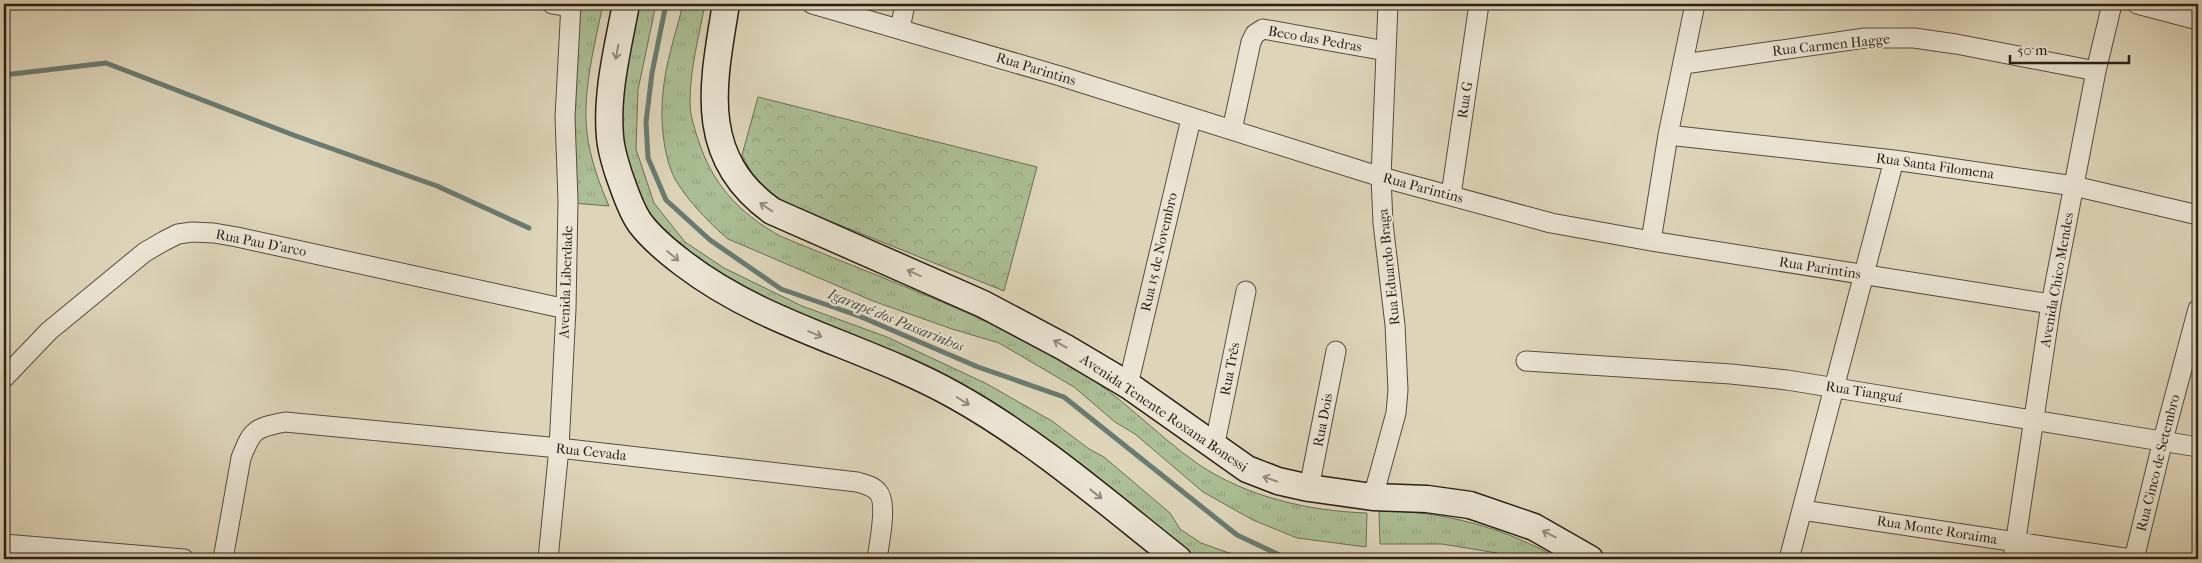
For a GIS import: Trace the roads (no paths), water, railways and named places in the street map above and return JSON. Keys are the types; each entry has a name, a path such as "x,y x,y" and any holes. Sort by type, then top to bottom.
{"street":[{"path":"626,4 613,73 610,136 612,154 629,203 639,221 651,235 672,255 703,279 750,305 903,370 955,395 1013,432 1066,470 1178,559"},
{"name":"Avenida Tenente Roxana Bonessi","path":"726,4 714,72 714,118 718,138 733,170 756,199 772,211 983,304 1064,347 1128,385 1214,448 1247,469 1278,481 1309,488 1373,497 1409,497 1470,506 1534,526 1590,559"},
{"name":"Rua Parintins","path":"812,4 1060,76 1381,177 1551,222 1651,241 2050,304"},
{"path":"900,29 905,4"},
{"name":"Rua Eduardo Braga","path":"1373,497 1396,413 1398,390 1395,325 1382,223 1381,177 1388,4"},
{"name":"Rua G","path":"1451,195 1479,4"},
{"path":"1651,241 1668,135 1695,4"},
{"name":"Avenida Chico Mendes","path":"2014,551 2050,304 2096,71 2112,4"},
{"path":"2137,4 2198,20"},
{"name":"Avenida Liberdade","path":"548,559 559,448 566,309 568,201 564,5"},
{"name":"Beco das Pedras","path":"1232,130 1251,42 1255,34 1263,29 1386,51"},
{"name":"Rua Carmen Hagge","path":"1684,64 1865,38 1914,38 1956,44 2096,71"},
{"name":"Rua 15 de Novembro","path":"1128,385 1191,118"},
{"name":"Rua Santa Filomena","path":"1668,135 1894,160 2074,186 2198,215"},
{"path":"1789,559 1894,160"},
{"name":"Rua Pau D'arco","path":"4,378 49,331 145,252 178,234 192,232 214,233 566,309"},
{"name":"Rua Três","path":"1214,448 1246,291"},
{"name":"Rua Cinco de Setembro","path":"2132,559 2162,440 2191,372 2198,309"},
{"name":"Rua Dois","path":"1309,488 1336,351"},
{"name":"Rua Tianguá","path":"1526,360 1731,374 1835,386 2198,447"},
{"name":"Rua Cevada","path":"223,559 241,458 246,444 253,432 263,426 284,422 559,448 857,482 878,490 881,497 883,508 877,559"},
{"name":"Rua Monte Roraima","path":"1802,510 2014,551 2132,559"},
{"path":"9,549 184,559"}],"waterway":[{"name":"Igarapé dos Passarinhos","path":"666,4 652,73 646,122 648,158 666,200 710,240 781,289 859,316 978,367 1064,397 1237,535 1286,558 1293,559"},
{"path":"4,75 106,63 296,136 437,186 529,228"},
{"name":"Igarapé dos Passarinhos","path":"1375,559 1389,556 1415,559"}]}
